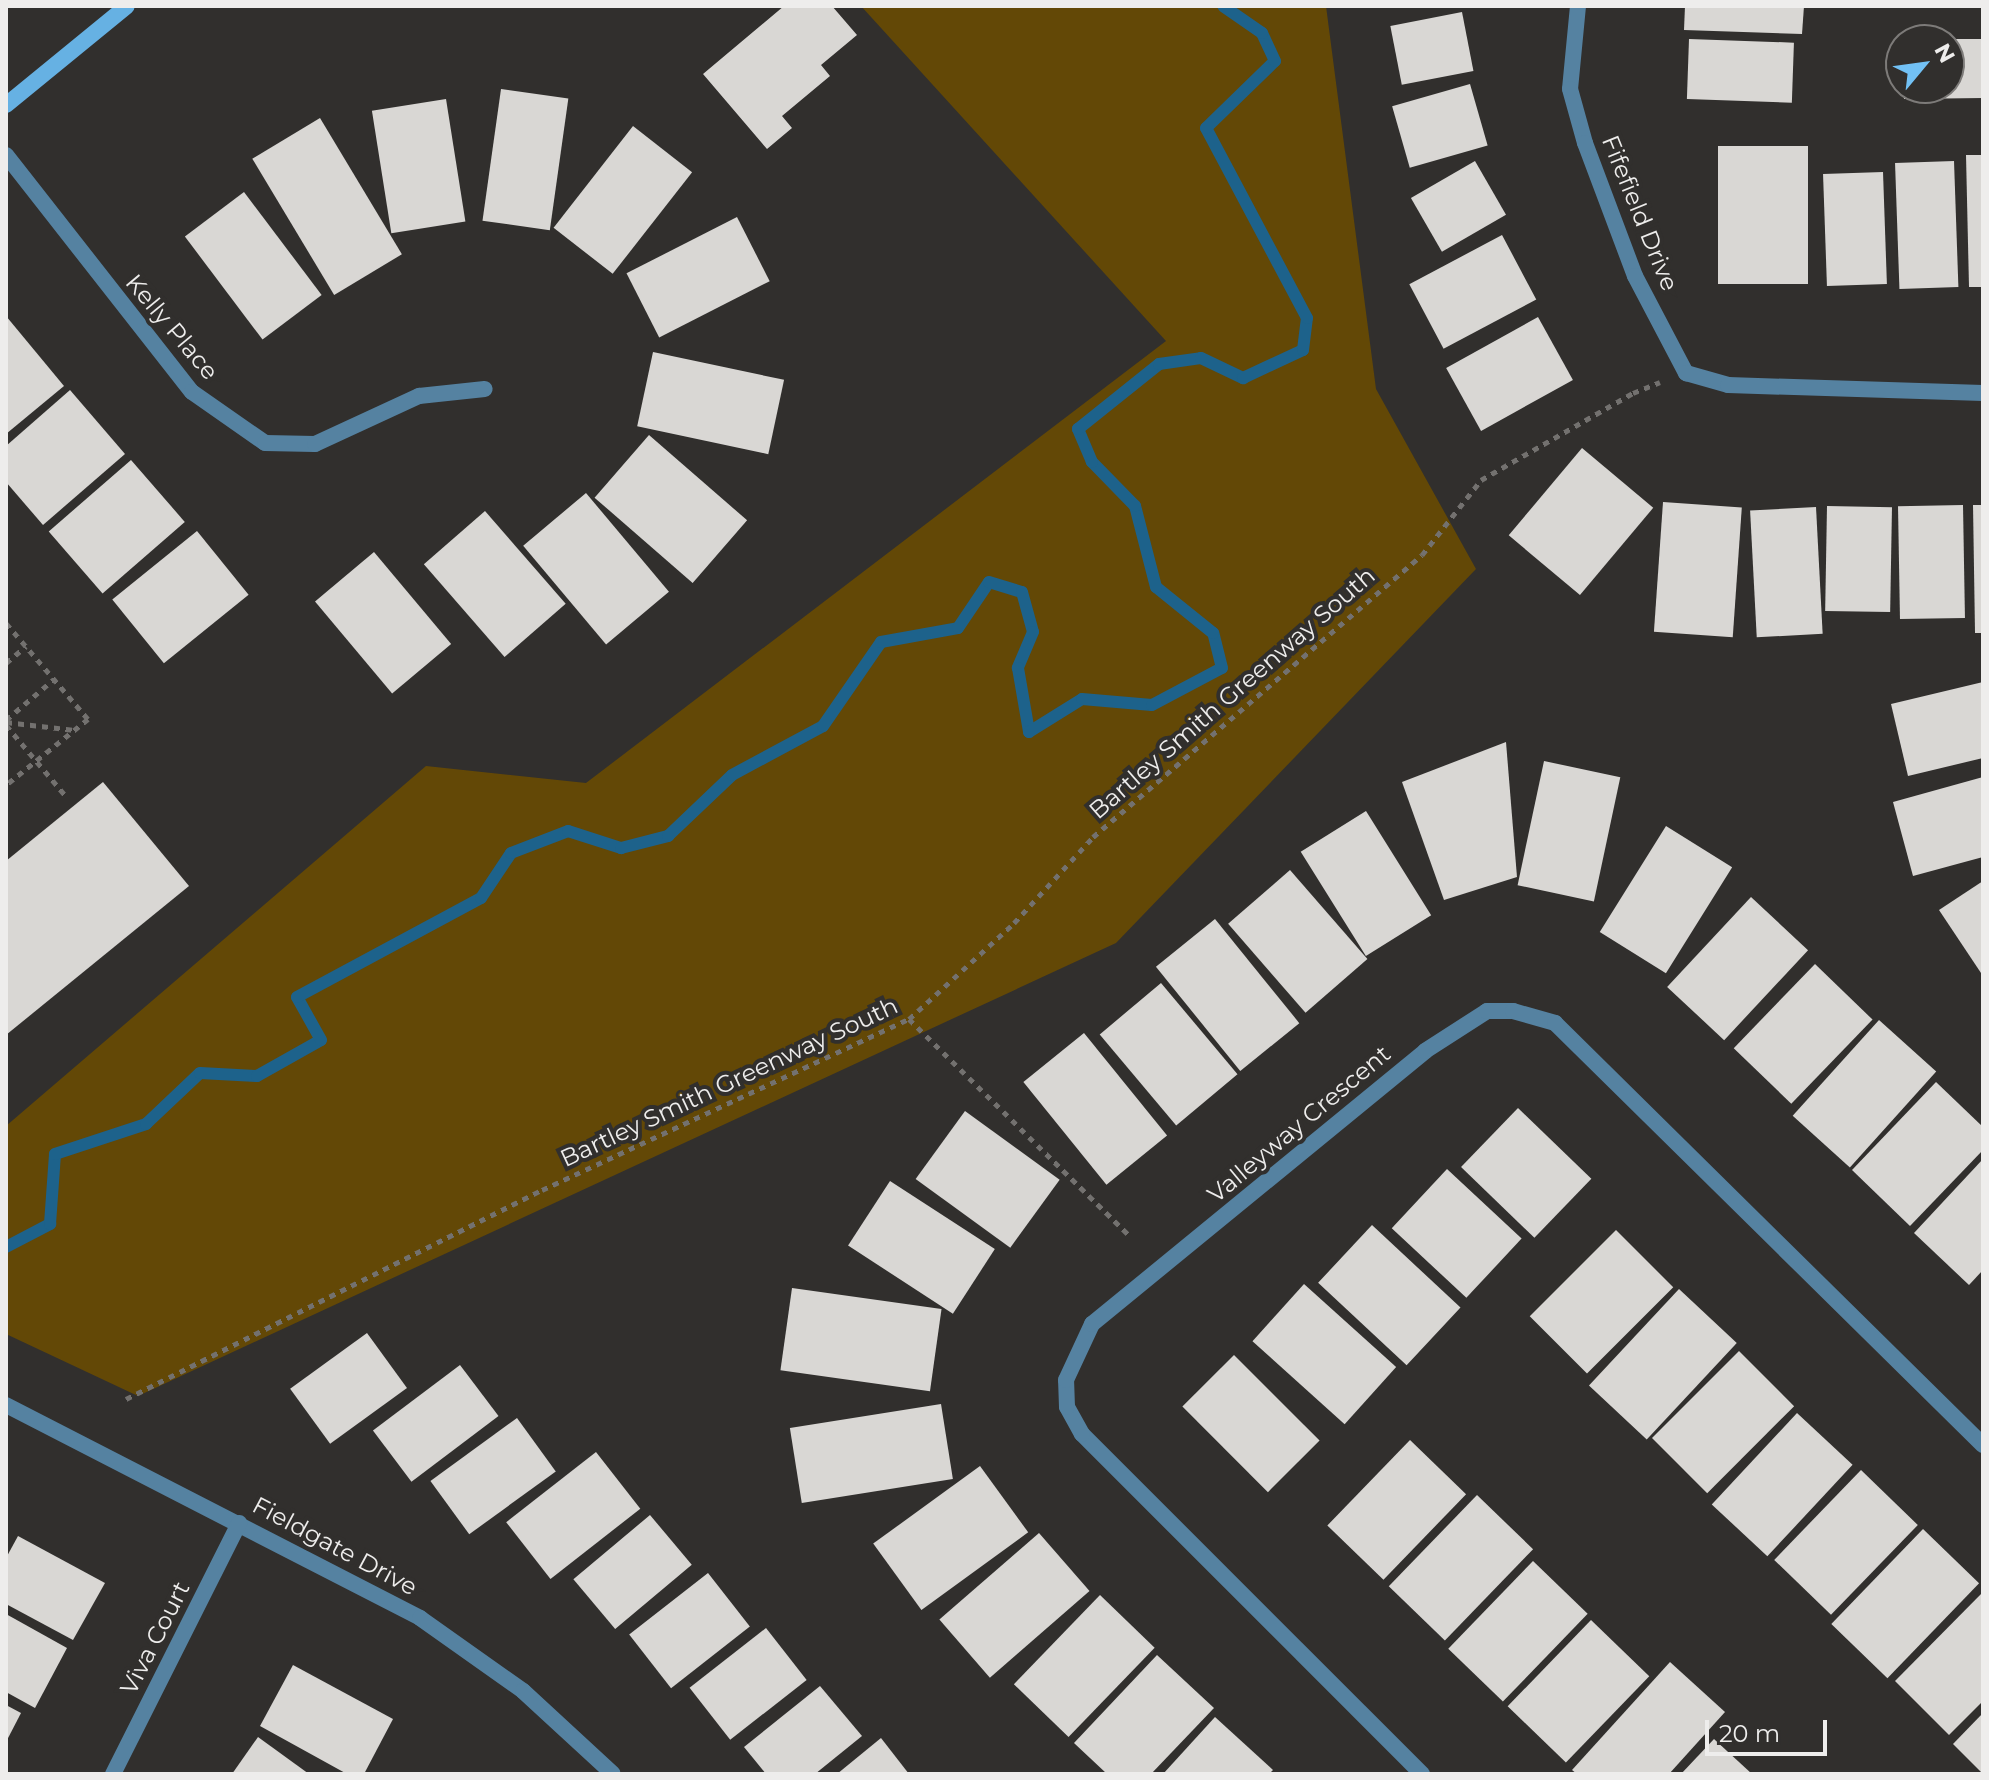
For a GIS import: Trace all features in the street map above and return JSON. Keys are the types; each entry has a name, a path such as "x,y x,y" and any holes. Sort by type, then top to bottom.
{"main road":[{"path":"6,105 127,6"}],"street":[{"name":"Fifefield Drive","path":"1578,6 1570,89 1585,143 1635,276 1686,373"},
{"name":"Kelly Place","path":"6,155 192,392 265,443 315,444 419,396 485,389"},
{"path":"1686,373 1728,385 1983,393"},
{"name":"Valleyway Crescent","path":"1422,1774 1082,1434 1067,1407 1066,1380 1092,1324 1425,1051 1487,1011 1513,1011 1555,1023 1983,1445"},
{"name":"Fieldgate Drive","path":"6,1405 420,1618 523,1691 613,1774"},
{"name":"Viva Court","path":"113,1774 239,1523"}],"path":[{"name":"Bartley Smith Greenway South","path":"126,1399 542,1190 909,1019 1014,923 1093,837 1422,555 1481,480 1633,393 1686,373"},
{"path":"6,623 88,719 6,785"},
{"path":"6,663 26,646"},
{"path":"6,722 54,679"},
{"path":"6,722 75,730"},
{"path":"6,722 65,795"},
{"path":"909,1019 1130,1236"}],"shaded area":[{"path":"861,6 1326,6 1376,389 1476,569 1116,943 138,1396 6,1334 6,1126 426,766 586,783 1166,341"}],"building":[{"path":"784,6 832,6 857,35 821,65 830,76 782,116 792,128 767,149 703,74"},
{"path":"1685,6 1804,6 1802,34 1684,30"},
{"path":"1462,12 1473,71 1402,85 1390,26"},
{"path":"1689,39 1794,43 1792,103 1687,99"},
{"path":"1965,39 1983,39 1983,98 1965,98"},
{"path":"1470,84 1488,146 1410,168 1392,106"},
{"path":"501,89 568,98 550,230 482,221"},
{"path":"446,99 465,221 391,233 372,111"},
{"path":"320,118 402,254 334,295 252,159"},
{"path":"633,126 692,172 613,274 554,228"},
{"path":"1718,146 1808,146 1808,284 1718,284"},
{"path":"1966,155 1983,155 1983,287 1969,287"},
{"path":"1475,161 1506,215 1442,252 1411,198"},
{"path":"1954,161 1958,287 1899,289 1895,163"},
{"path":"1883,172 1887,284 1827,286 1823,174"},
{"path":"244,192 322,295 263,340 185,237"},
{"path":"737,217 770,281 659,337 627,273"},
{"path":"1502,235 1536,299 1444,349 1409,284"},
{"path":"6,316 64,386 6,434"},
{"path":"1538,317 1573,380 1481,431 1446,368"},
{"path":"653,352 784,380 768,454 637,426"},
{"path":"70,390 125,454 43,525 6,482 6,446"},
{"path":"649,435 747,520 693,583 595,498"},
{"path":"1582,448 1653,508 1580,595 1509,535"},
{"path":"131,460 185,522 103,593 49,532"},
{"path":"586,493 669,592 606,645 523,546"},
{"path":"1663,502 1742,508 1733,637 1654,632"},
{"path":"1963,505 1965,618 1900,619 1898,506"},
{"path":"1973,505 1983,505 1983,633 1975,633"},
{"path":"1827,506 1892,507 1890,612 1825,611"},
{"path":"1816,507 1823,634 1757,637 1750,510"},
{"path":"485,511 566,604 505,657 424,564"},
{"path":"197,531 249,595 164,663 112,600"},
{"path":"374,552 451,644 392,693 315,601"},
{"path":"1983,682 1983,758 1908,776 1891,704"},
{"path":"1506,742 1517,877 1444,900 1402,782"},
{"path":"1544,761 1620,777 1594,901 1518,885"},
{"path":"1983,777 1983,857 1913,876 1893,802"},
{"path":"103,782 189,886 6,1035 6,861"},
{"path":"1366,811 1431,915 1366,956 1301,852"},
{"path":"1666,826 1732,867 1666,973 1600,932"},
{"path":"1290,870 1367,959 1306,1013 1228,924"},
{"path":"1983,881 1983,976 1939,910"},
{"path":"1751,897 1808,950 1724,1040 1667,987"},
{"path":"1215,919 1299,1023 1240,1071 1156,967"},
{"path":"1815,964 1873,1020 1791,1104 1734,1048"},
{"path":"1161,983 1237,1074 1176,1126 1100,1034"},
{"path":"1879,1020 1936,1072 1850,1167 1793,1116"},
{"path":"1084,1033 1167,1136 1106,1185 1023,1082"},
{"path":"1936,1082 1983,1127 1983,1150 1910,1226 1852,1170"},
{"path":"1518,1108 1591,1179 1534,1238 1461,1167"},
{"path":"965,1111 1060,1180 1010,1248 916,1179"},
{"path":"1983,1159 1983,1270 1969,1285 1914,1233"},
{"path":"1447,1169 1522,1239 1466,1298 1392,1228"},
{"path":"890,1181 995,1249 953,1314 848,1246"},
{"path":"1372,1225 1460,1308 1407,1365 1318,1283"},
{"path":"1616,1230 1673,1287 1587,1374 1530,1316"},
{"path":"1304,1284 1396,1367 1345,1424 1252,1341"},
{"path":"792,1288 942,1309 930,1391 780,1370"},
{"path":"1679,1289 1737,1343 1647,1439 1589,1386"},
{"path":"367,1333 407,1388 330,1444 290,1389"},
{"path":"1739,1351 1794,1406 1707,1493 1652,1438"},
{"path":"1234,1355 1320,1441 1268,1492 1182,1407"},
{"path":"460,1365 499,1416 411,1482 373,1431"},
{"path":"941,1404 953,1479 802,1503 790,1428"},
{"path":"1797,1413 1853,1465 1767,1556 1712,1504"},
{"path":"517,1418 556,1471 469,1534 430,1481"},
{"path":"1410,1440 1466,1494 1383,1580 1327,1526"},
{"path":"596,1452 640,1509 550,1579 506,1522"},
{"path":"980,1466 1028,1532 921,1610 873,1544"},
{"path":"1861,1470 1918,1525 1831,1615 1774,1560"},
{"path":"1477,1495 1533,1549 1445,1641 1389,1586"},
{"path":"650,1515 692,1565 615,1629 573,1579"},
{"path":"1923,1529 1979,1583 1887,1678 1831,1624"},
{"path":"1039,1533 1090,1591 990,1678 939,1620"},
{"path":"18,1536 105,1583 73,1640 6,1604 6,1558"},
{"path":"1533,1561 1588,1614 1503,1702 1448,1649"},
{"path":"708,1573 750,1627 671,1688 629,1635"},
{"path":"1983,1592 1983,1701 1949,1735 1895,1681"},
{"path":"1100,1595 1155,1648 1069,1737 1014,1684"},
{"path":"6,1614 67,1648 35,1708 6,1692"},
{"path":"1591,1620 1649,1676 1566,1763 1508,1706"},
{"path":"766,1628 807,1680 730,1740 690,1688"},
{"path":"1157,1655 1214,1708 1151,1774 1107,1774 1074,1743"},
{"path":"1670,1662 1725,1712 1669,1774 1577,1774 1572,1770"},
{"path":"293,1665 393,1719 364,1774 347,1774 260,1726"},
{"path":"820,1686 862,1736 815,1774 766,1774 744,1747"},
{"path":"6,1705 21,1713 6,1742"},
{"path":"1983,1713 1983,1774 1953,1744"},
{"path":"1215,1717 1273,1770 1269,1774 1163,1774"},
{"path":"258,1737 309,1774 232,1774"},
{"path":"881,1738 909,1774 837,1774"},
{"path":"1714,1739 1752,1774 1681,1774"}],"waterway":[{"path":"6,1247 50,1224 55,1154 146,1124 200,1073 257,1076 321,1040 297,997 481,898 511,853 568,831 621,848 668,836 732,775 823,726 881,642 958,628 989,582 1022,592 1033,632 1018,668 1029,732 1082,699 1152,705 1222,668 1213,633 1156,587 1135,506 1092,462 1078,429 1159,364 1201,358 1243,378 1303,350 1307,318 1206,128 1275,61 1262,33 1223,6"}]}
